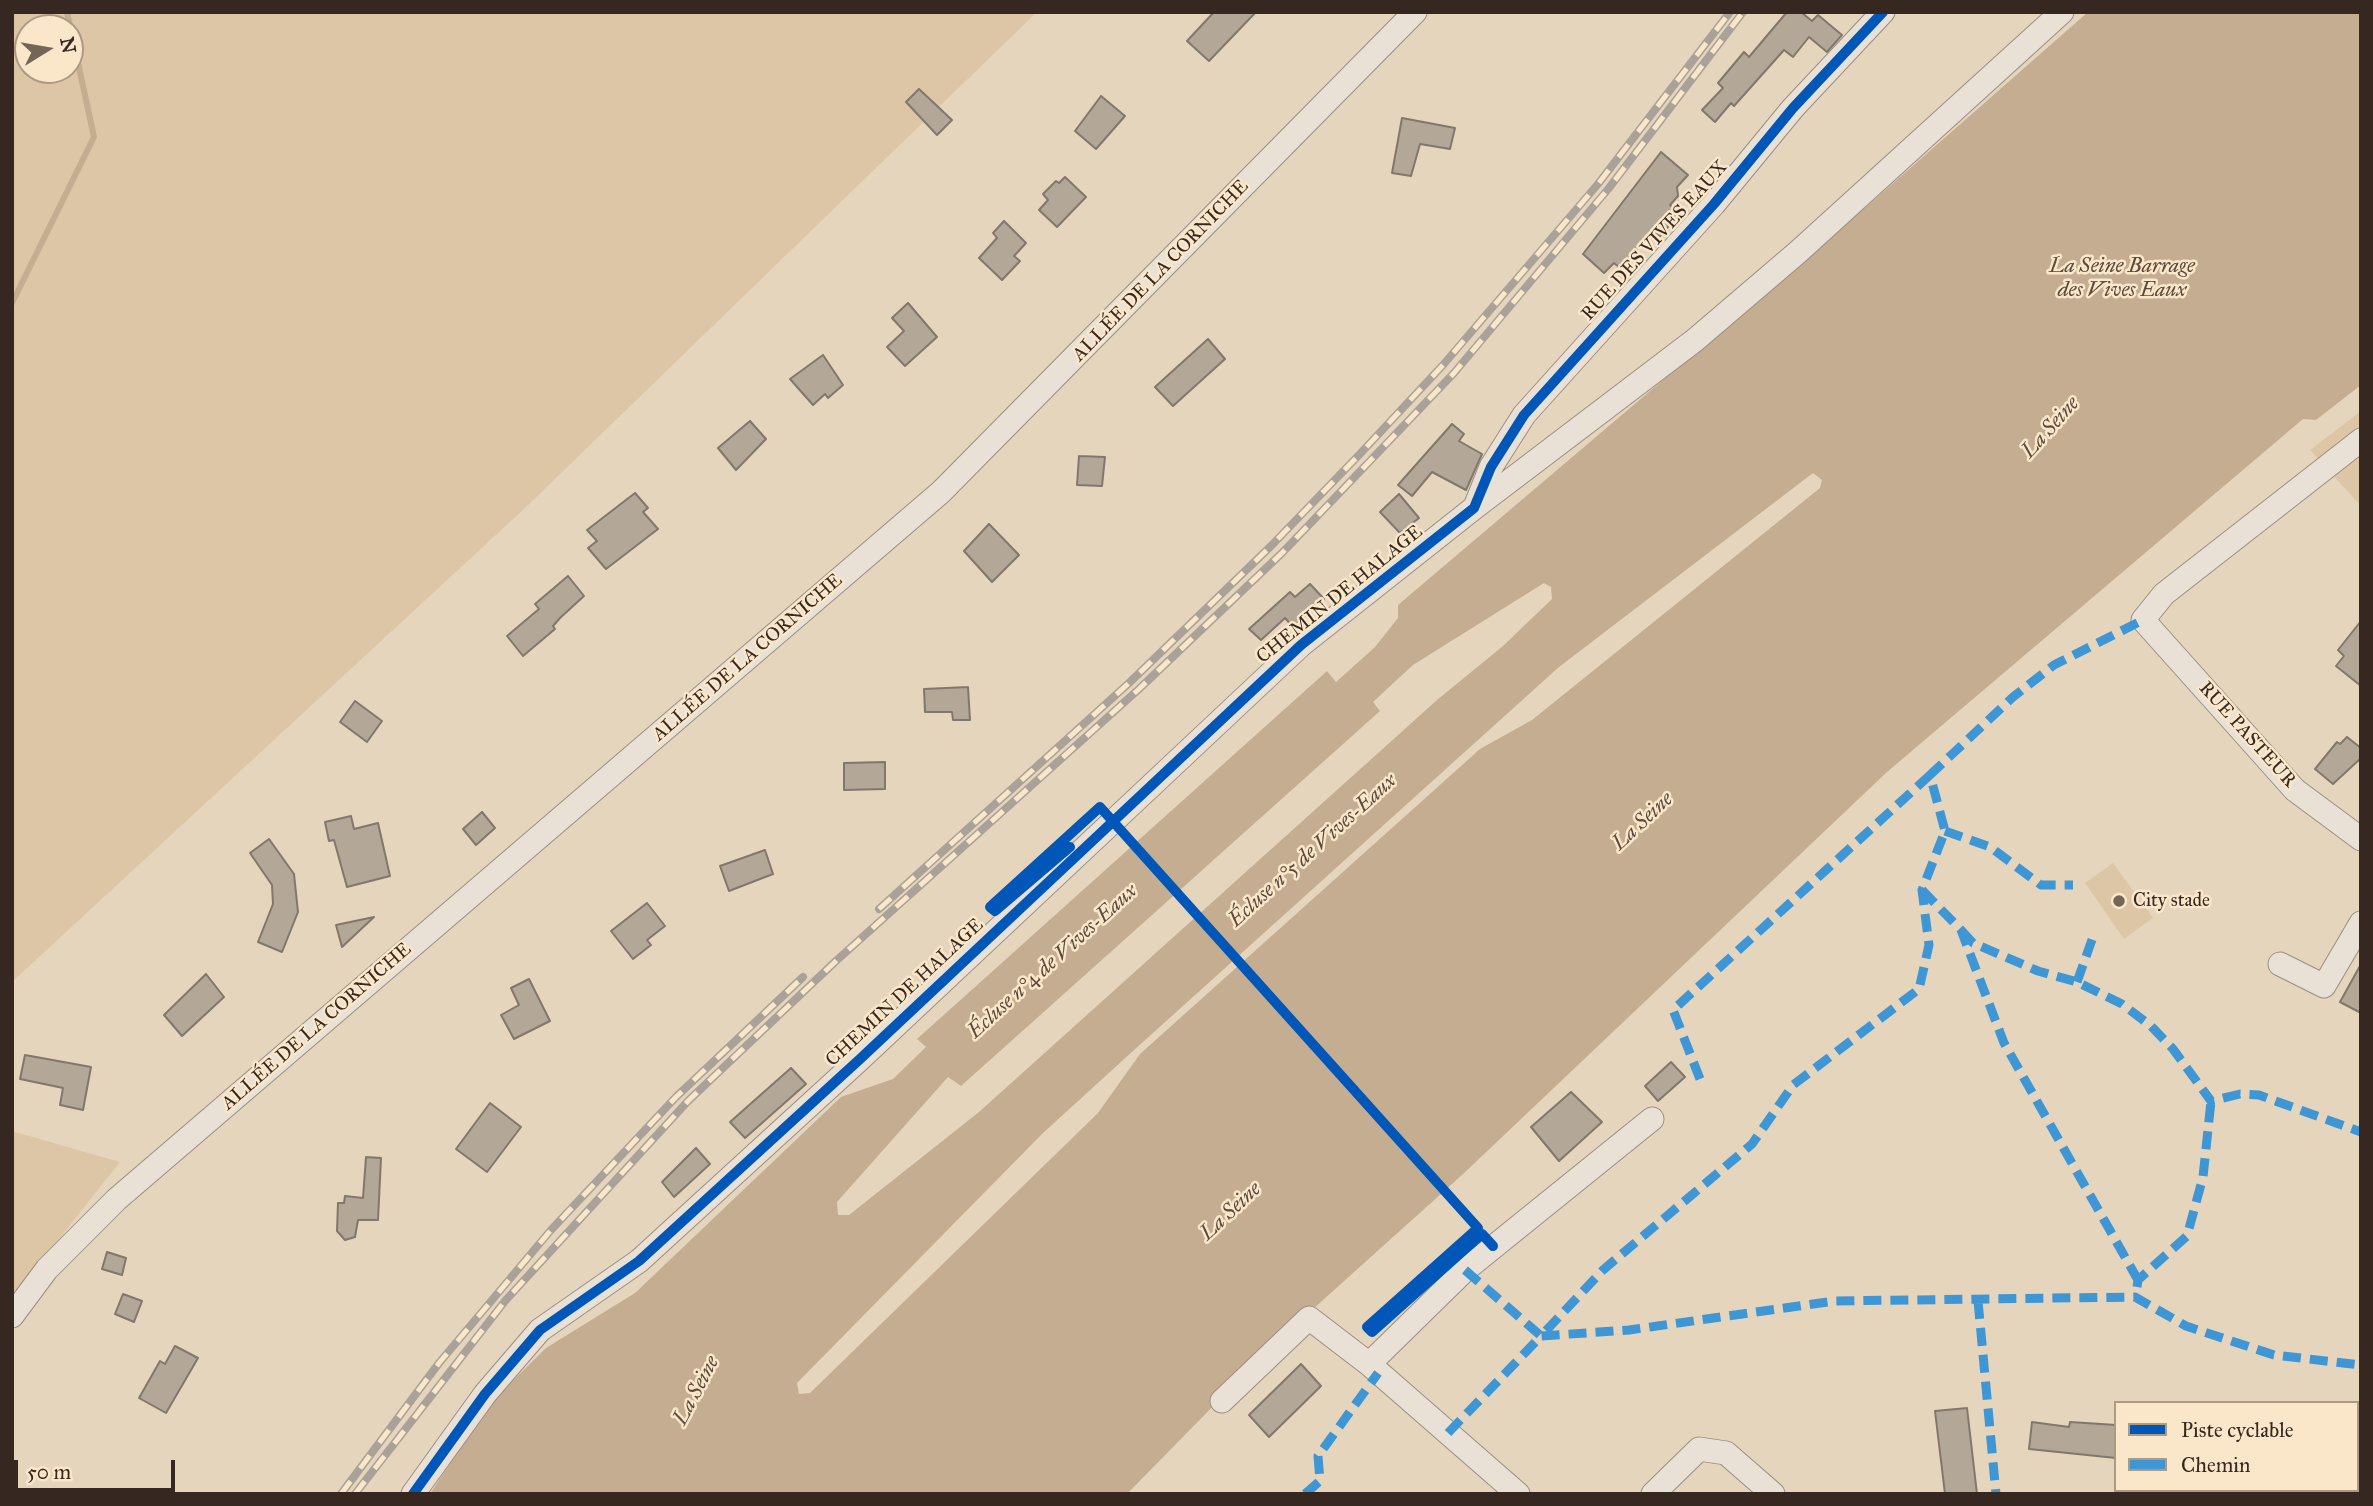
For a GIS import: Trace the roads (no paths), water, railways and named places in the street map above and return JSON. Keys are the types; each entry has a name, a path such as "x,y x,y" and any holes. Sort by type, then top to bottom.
{"street":[{"name":"ALLÉE DE LA CORNICHE","path":"12,1316 47,1269 117,1199 941,492 1415,12"},
{"name":"RUE DES VIVES EAUX","path":"1474,508 1492,467 1524,415 1714,204 1793,108 1883,12"},
{"name":"CHEMIN DE HALAGE","path":"413,1494 485,1394 541,1330 639,1261 860,1059 1301,645 1474,508 1695,340 1798,252 2062,12"},
{"name":"RUE PASTEUR","path":"2361,440 2164,594 2143,620 2295,790 2361,839"},
{"path":"2280,964 2324,986 2361,923"},
{"path":"1369,1364 1465,1270 1652,1118"},
{"path":"1222,1401 1310,1318 1369,1364 1518,1494"},
{"path":"1653,1494 1699,1449 1726,1453 1773,1494"}],"water":[{"name":"La Seine Barrage des Vives Eaux","path":"2088,12 2361,12 2361,385 2316,420 2303,419 1887,772 1462,1175 1273,1345 1127,1494 430,1494 488,1405 546,1348 635,1293 841,1097 893,1079 926,1047 917,1039 1327,671 1336,682 1375,647 1398,618 1398,605 1842,228","holes":["1813,473 1822,480 1820,488 1532,720 1480,749 1140,1054 1098,1113 810,1393 799,1394 797,1383 1043,1133 1133,1051 1559,667","1544,583 1551,587 1552,599 1503,646 1437,700 979,1112 849,1215 838,1215 837,1202 948,1077 961,1086 1380,711 1373,702 1413,665"]}],"waterway":[{"path":"12,303 94,137 67,12"}],"railway":[{"path":"879,909 1129,683 1270,547 1358,456 1443,365 1598,184 1730,12"},
{"path":"355,1494 505,1301 688,1101 837,960 1139,689 1282,553 1454,373 1609,188 1743,12"},
{"path":"341,1494 439,1363 551,1230 676,1097 803,977"}],"place":[{"name":"City stade","path":"2119,901"}],"water label":[{"name":"La Seine","path":"2051,428"},
{"name":"La Seine","path":"1643,822"},
{"name":"Écluse n°5 de Vives-Eaux","path":"1313,851"},
{"name":"Écluse n°4 de Vives-Eaux","path":"1053,962"},
{"name":"La Seine","path":"1231,1212"},
{"name":"La Seine","path":"697,1391"}]}
